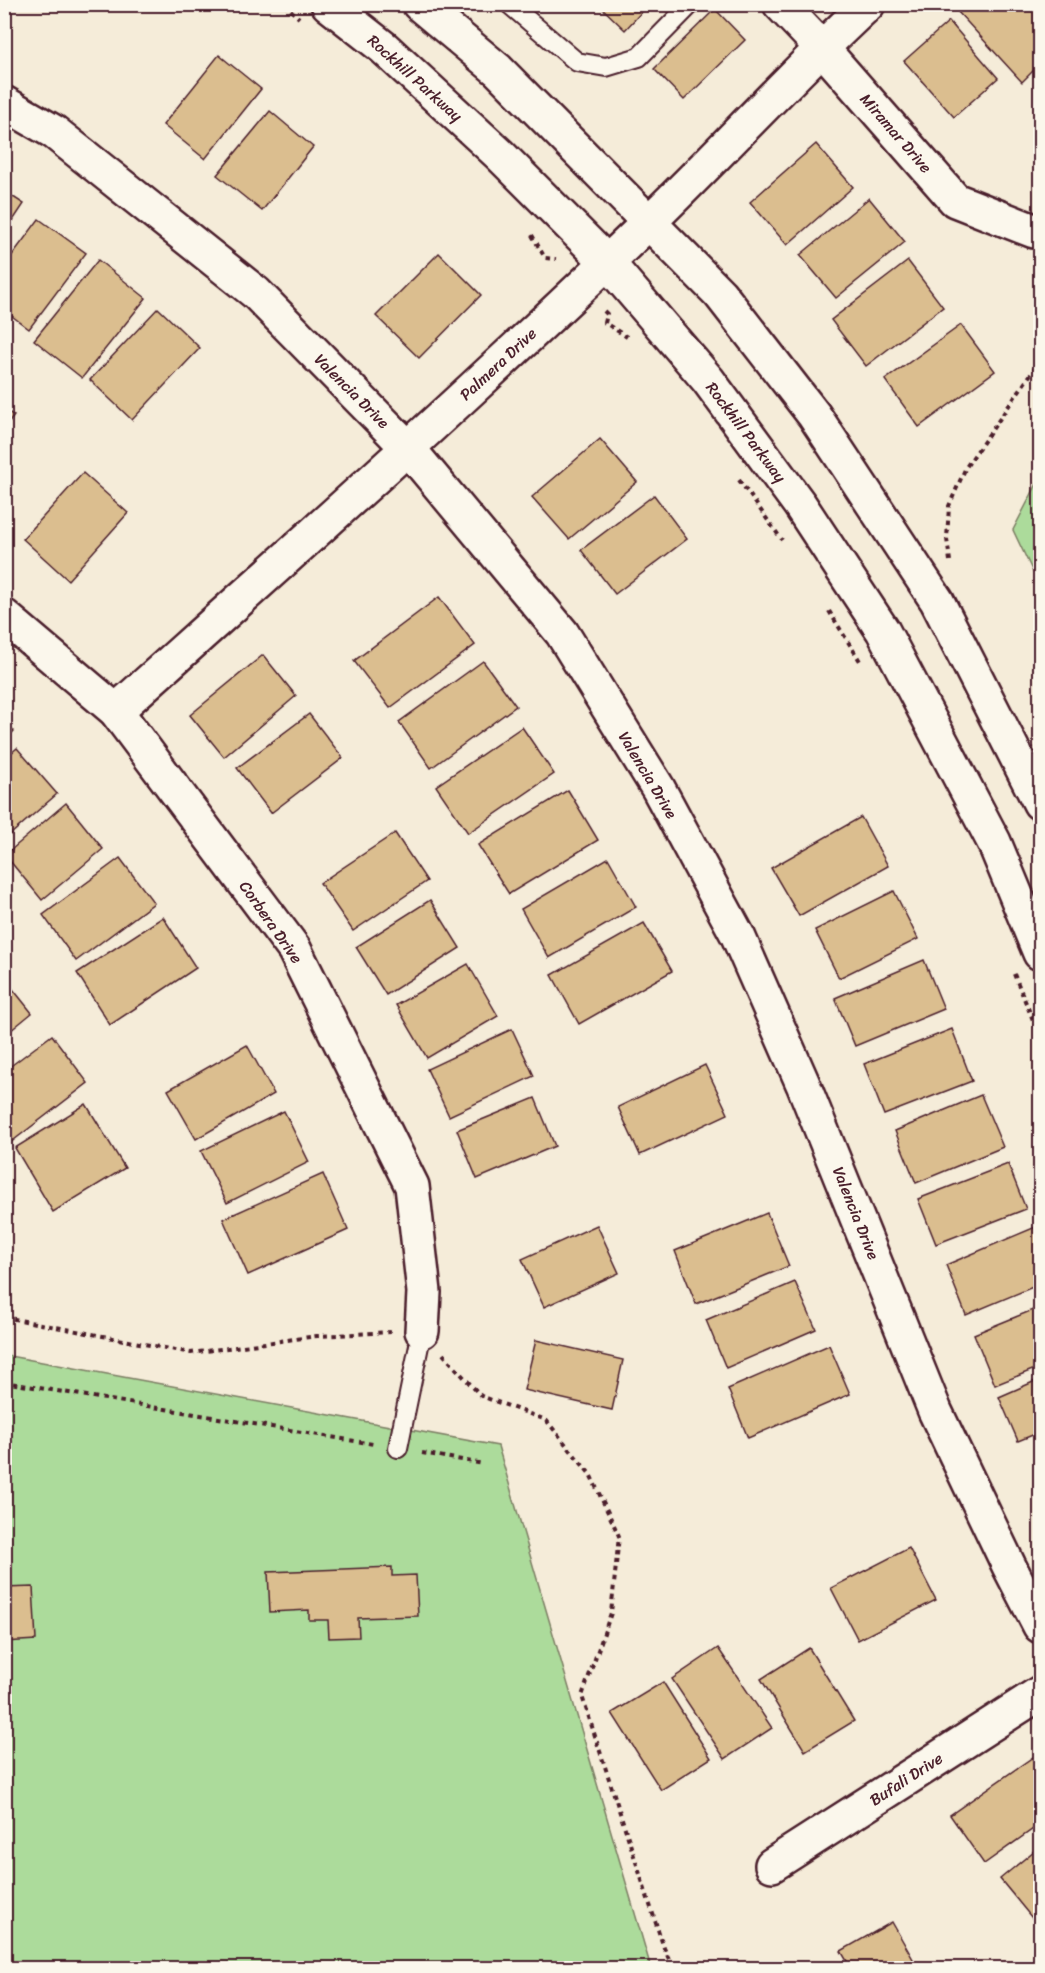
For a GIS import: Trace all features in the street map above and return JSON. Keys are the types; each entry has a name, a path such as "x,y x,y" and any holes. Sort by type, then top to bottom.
{"street":[{"path":"419,4 498,70 720,294 814,415 937,601 1041,803"},
{"name":"Miramar Drive","path":"780,4 956,200 1034,231"},
{"name":"Palmera Drive","path":"116,711 408,448 607,262 821,47 868,4"},
{"name":"Rockhill Parkway","path":"314,12 384,48 491,146 607,262 715,390 800,505 883,631 994,842 1041,953"},
{"name":"Valencia Drive","path":"4,103 54,132 256,293 408,448 562,633 658,788 738,936 804,1084 935,1411 1009,1566 1041,1626"},
{"name":"Corbera Drive","path":"4,616 116,711 294,949 412,1186 424,1292 422,1331"},
{"name":"Bufali Drive","path":"772,1864 1041,1693"}],"lane":[{"path":"509,4 577,62 606,67 639,57 691,4"},
{"path":"398,1448 422,1331"}],"path":[{"path":"284,4 314,12"},
{"path":"530,231 545,258 555,258 607,314 605,323 631,340"},
{"path":"950,562 947,539 949,506 966,467 1041,362"},
{"path":"737,477 784,543"},
{"path":"822,602 861,662"},
{"path":"1014,973 1041,1037"},
{"path":"4,1317 191,1353 317,1336 422,1331 481,1396 546,1420 590,1474 619,1536 611,1613 582,1696 664,1948 673,1968"},
{"path":"4,1382 484,1464"}],"green space":[{"path":"1040,478 1040,587 1013,530"},
{"path":"4,1355 498,1446 651,1968 5,1968"}],"building":[{"path":"598,4 649,4 625,30"},
{"path":"966,4 1029,4 1040,17 1040,64 1022,82 958,12"},
{"path":"715,9 745,40 684,100 654,69"},
{"path":"949,21 998,78 954,117 904,61"},
{"path":"219,55 261,89 205,159 163,125"},
{"path":"270,111 313,147 262,211 217,175"},
{"path":"816,144 853,187 787,245 750,202"},
{"path":"4,191 24,204 4,234"},
{"path":"869,198 905,242 836,298 800,255"},
{"path":"39,219 86,253 29,329 4,310 4,266"},
{"path":"439,253 481,295 419,358 376,316"},
{"path":"98,260 146,298 82,378 34,340"},
{"path":"908,261 943,307 866,366 831,320"},
{"path":"158,308 200,348 132,420 90,380"},
{"path":"961,325 995,371 919,427 885,380"},
{"path":"4,409 14,416 4,429"},
{"path":"600,439 637,482 569,539 532,497"},
{"path":"83,473 128,513 68,580 23,539"},
{"path":"654,495 687,539 615,594 581,550"},
{"path":"439,597 475,645 390,708 354,661"},
{"path":"263,655 296,696 224,757 190,715"},
{"path":"483,661 516,706 431,768 399,722"},
{"path":"309,714 343,758 271,813 237,768"},
{"path":"4,721 14,731 4,741"},
{"path":"522,727 554,774 468,833 436,786"},
{"path":"17,748 57,794 4,840 4,759"},
{"path":"568,790 598,840 509,894 478,845"},
{"path":"66,803 103,849 42,900 5,855"},
{"path":"861,817 888,866 799,916 771,868"},
{"path":"395,833 427,881 353,931 320,883"},
{"path":"120,858 154,903 76,961 43,915"},
{"path":"608,858 636,907 549,958 521,909"},
{"path":"894,891 918,939 839,978 815,930"},
{"path":"430,900 460,948 386,995 356,947"},
{"path":"163,917 196,968 110,1025 77,973"},
{"path":"644,923 672,971 579,1024 552,975"},
{"path":"924,960 944,1009 855,1046 835,998"},
{"path":"468,964 498,1016 427,1058 396,1005"},
{"path":"4,978 32,1013 4,1036"},
{"path":"512,1029 534,1076 449,1116 427,1069"},
{"path":"952,1029 972,1081 884,1115 864,1064"},
{"path":"52,1035 88,1083 10,1143 4,1135 4,1071"},
{"path":"247,1045 274,1094 196,1139 168,1090"},
{"path":"705,1065 728,1114 640,1155 618,1107"},
{"path":"981,1095 1003,1147 916,1183 895,1131"},
{"path":"535,1098 555,1146 477,1179 457,1130"},
{"path":"86,1104 125,1168 53,1212 15,1148"},
{"path":"284,1111 309,1162 227,1203 201,1151"},
{"path":"1008,1164 1026,1209 936,1244 918,1199"},
{"path":"323,1174 348,1230 248,1275 223,1219"},
{"path":"767,1213 789,1266 696,1304 675,1251"},
{"path":"597,1225 619,1273 544,1307 522,1259"},
{"path":"1038,1226 1040,1284 966,1315 946,1265"},
{"path":"795,1282 816,1329 726,1368 706,1320"},
{"path":"1040,1307 1040,1367 995,1385 974,1334"},
{"path":"536,1340 623,1360 612,1410 524,1390"},
{"path":"829,1345 850,1394 748,1438 728,1389"},
{"path":"1040,1379 1040,1432 1018,1441 999,1397"},
{"path":"909,1548 936,1600 858,1640 831,1588"},
{"path":"392,1567 392,1576 416,1575 418,1616 358,1618 359,1637 329,1638 328,1620 309,1620 309,1610 270,1612 268,1572"},
{"path":"33,1587 36,1640 4,1642 4,1588"},
{"path":"718,1648 772,1728 725,1759 672,1679"},
{"path":"809,1648 854,1721 805,1751 761,1679"},
{"path":"663,1682 711,1758 661,1790 612,1713"},
{"path":"1033,1757 1040,1769 1040,1824 984,1864 950,1815"},
{"path":"1040,1846 1040,1919 1036,1923 1000,1879"},
{"path":"892,1922 918,1968 851,1968 841,1951"}]}
